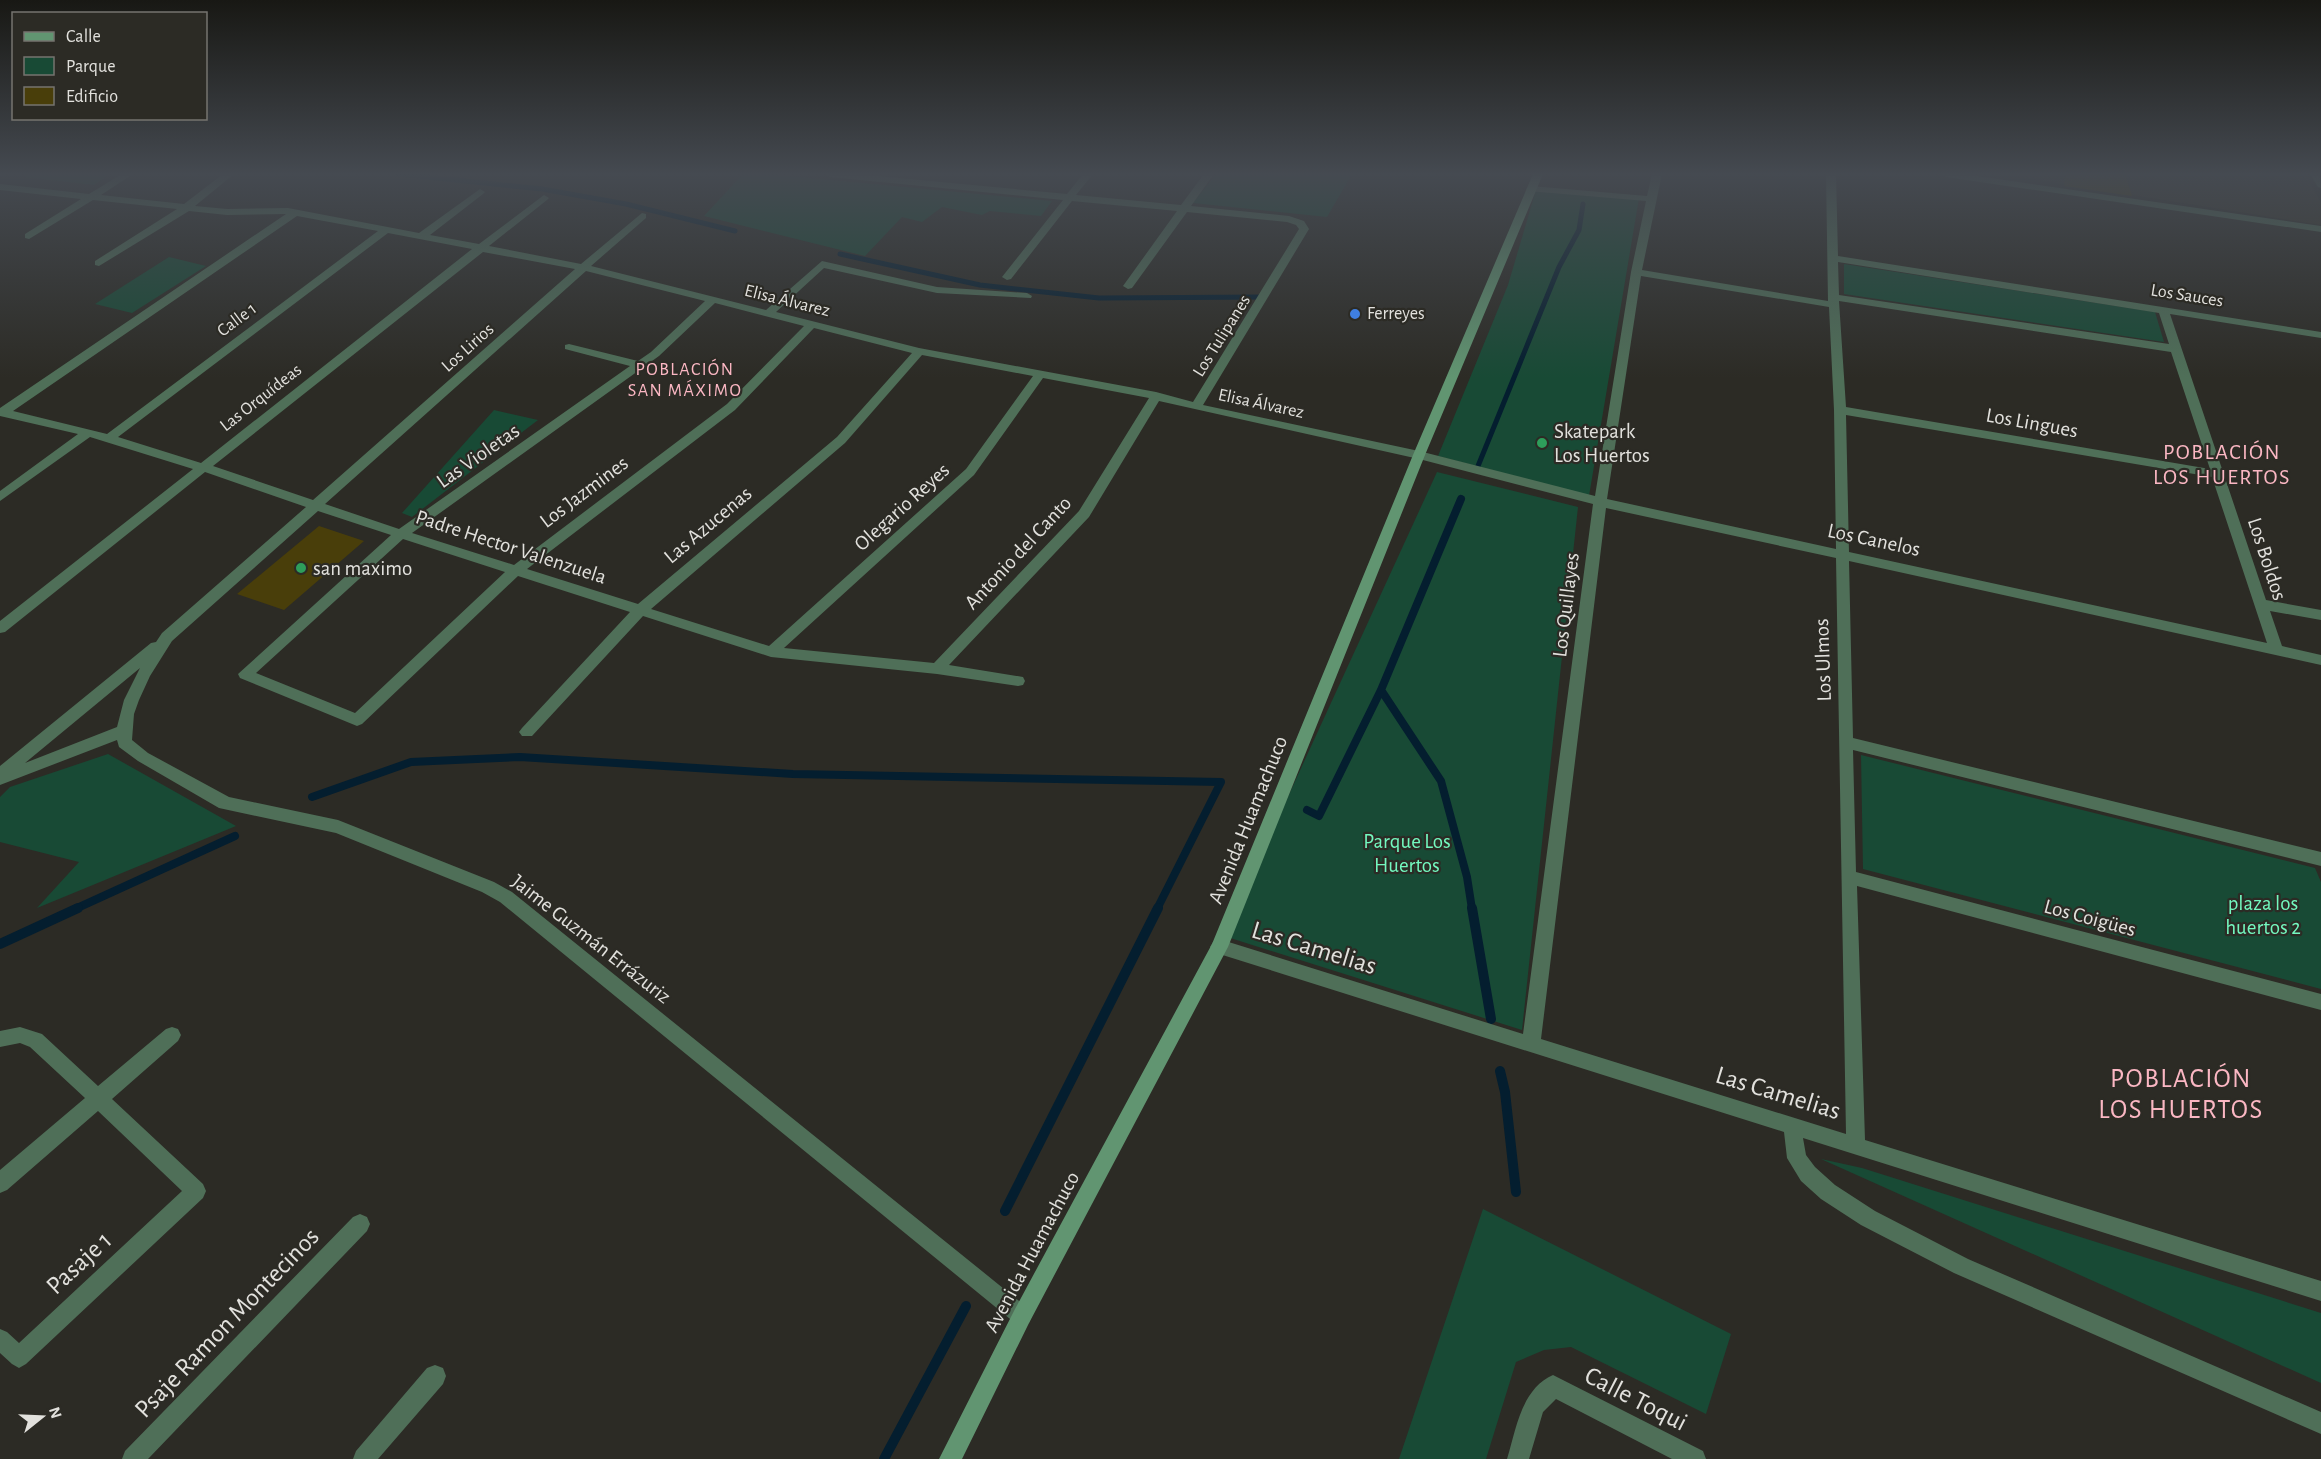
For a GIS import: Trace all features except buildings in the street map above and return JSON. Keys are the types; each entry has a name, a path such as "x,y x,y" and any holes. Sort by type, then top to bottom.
{"main road":[{"name":"Avenida Huamachuco","path":"950,1459 1022,1316 1219,947 1419,455 1508,242"}],"street":[{"path":"99,263 132,242"},
{"path":"1,412 252,242"},
{"name":"Calle 1","path":"109,438 370,242"},
{"name":"Elisa Álvarez","path":"452,242 585,268 919,351 1156,396 1196,407 1419,455"},
{"name":"Las Orquídeas","path":"0,628 489,242"},
{"name":"Los Lirios","path":"318,506 613,242"},
{"path":"1007,277 1034,242"},
{"path":"1128,286 1159,242"},
{"name":"Los Tulipanes","path":"1196,407 1297,242"},
{"name":"Los Quillayes","path":"1531,1044 1600,502 1636,272 1643,242"},
{"name":"Los Ulmos","path":"1833,242 1840,410 1848,877 1856,1146"},
{"name":"Los Sauces","path":"1834,258 2321,335"},
{"path":"769,313 822,264 937,290 1027,296"},
{"path":"1636,272 2177,350"},
{"name":"Las Violetas","path":"357,720 245,674 401,534 655,354 713,299"},
{"name":"Los Boldos","path":"2163,309 2277,650"},
{"name":"Los Jazmines","path":"357,720 515,571 731,407 812,324"},
{"path":"569,347 640,365"},
{"name":"Las Azucenas","path":"526,732 640,610 841,440 919,351"},
{"name":"Olegario Reyes","path":"771,652 969,472 1040,374"},
{"name":"Antonio del Canto","path":"937,669 1084,514 1156,396"},
{"name":"Los Lingues","path":"1840,410 2218,474"},
{"name":"Padre Hector Valenzuela","path":"1,412 109,438 771,652 937,669 1018,681"},
{"path":"0,497 88,433"},
{"name":"Los Canelos","path":"1419,455 1600,502 2321,660"},
{"path":"0,774 167,637 249,563 318,506"},
{"path":"2261,604 2321,615"},
{"path":"0,780 124,731 143,674 167,637"},
{"name":"Jaime Guzmán Errázuriz","path":"124,731 124,743 143,757 225,803 338,827 488,887 506,897 1022,1316"},
{"path":"1846,742 2321,859"},
{"name":"Los Coigües","path":"1848,877 2321,1002"},
{"name":"Las Camelias","path":"1219,947 2321,1291"},
{"path":"0,1039 20,1035 36,1040 97,1100"},
{"path":"0,1183 172,1035"},
{"name":"Pasaje 1","path":"0,1339 18,1357 196,1191 97,1100"},
{"path":"1792,1126 1797,1158 1808,1174 1828,1192 1868,1218 1961,1266 2321,1423"},
{"name":"Psaje Ramon Montecinos","path":"133,1459 360,1224"},
{"path":"364,1459 435,1376"},
{"name":"Calle Toqui","path":"1518,1459 1534,1406 1552,1386 1695,1459"}],"green space":[{"path":"809,242 878,242 865,256"},
{"path":"1521,242 1632,242 1589,496 1438,456 1508,285"},
{"path":"169,257 206,266 132,313 95,304"},
{"path":"1844,264 2155,312 2164,342 1844,294"},
{"path":"494,410 538,420 412,517 402,513"},
{"name":"Parque Los Huertos","path":"1437,472 1578,507 1522,1030 1224,936"},
{"path":"108,754 236,826 37,908 79,862 0,842 0,797 10,787"},
{"name":"plaza los huertos 2","path":"1861,755 2315,868 2321,882 2321,989 1863,869"},
{"path":"1821,1159 1862,1168 2321,1313 2321,1383"},
{"path":"1483,1209 1731,1334 1706,1414 1571,1347 1544,1350 1516,1362 1486,1459 1399,1459"}],"waterway":[{"path":"1478,466 1559,267 1572,242"},
{"path":"840,254 980,285 1099,298 1265,297"},
{"path":"1381,690 1461,499"},
{"path":"1307,810 1319,816 1381,690"},
{"path":"1381,690 1441,781 1467,877 1472,909"},
{"path":"312,797 411,762 520,757 793,774 1221,782 1157,909"},
{"path":"75,909 235,836"},
{"path":"0,944 78,908"},
{"path":"1005,1211 1158,908"},
{"path":"1472,908 1491,1019"},
{"path":"1500,1071 1505,1092 1516,1192"},
{"path":"884,1459 966,1306"}],"place":[{"name":"Ferreyes","path":"1355,314"},
{"name":"Skatepark Los Huertos","path":"1542,443"},
{"name":"san maximo","path":"301,568"}],"district":[{"name":"POBLACIÓN SAN MÁXIMO","path":"685,380"},
{"name":"POBLACIÓN LOS HUERTOS","path":"2222,464"},
{"name":"POBLACIÓN LOS HUERTOS","path":"2181,1094"}]}
